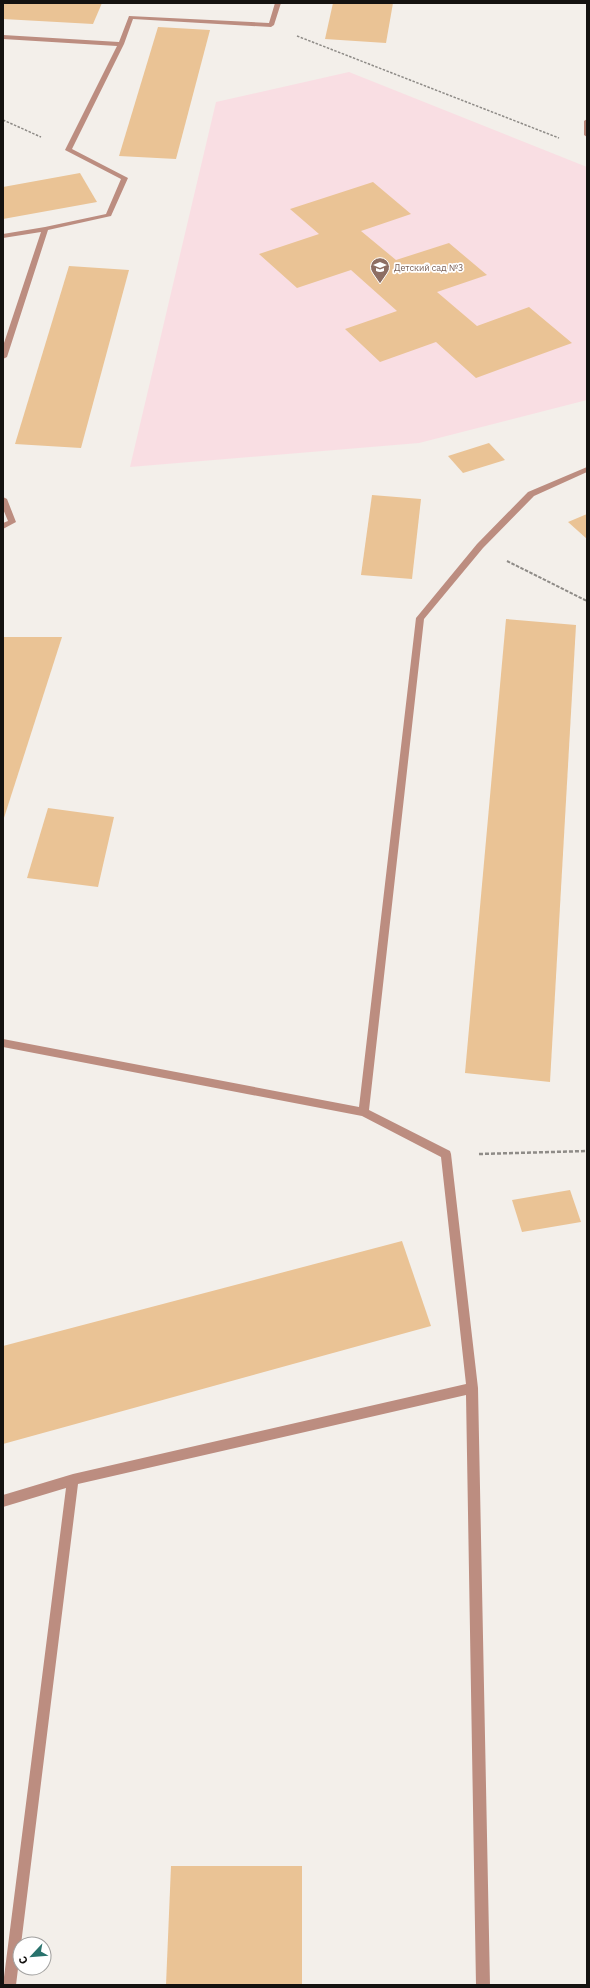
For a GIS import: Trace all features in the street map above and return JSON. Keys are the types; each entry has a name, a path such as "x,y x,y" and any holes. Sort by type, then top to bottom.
{"lane":[{"path":"3,236 45,229 109,215 125,178 68,150 121,44 131,17 271,25 278,3"},
{"path":"3,37 121,44"},
{"path":"587,121 587,135"},
{"path":"3,357 45,229"},
{"path":"364,1112 420,618 480,546 530,494 587,469"},
{"path":"3,499 12,522 3,526"},
{"path":"3,1043 364,1112 446,1154 472,1388 483,1985"},
{"path":"3,1501 73,1480 472,1388"},
{"path":"9,1985 73,1480"}],"path":[{"path":"271,25 565,141"},
{"path":"3,120 68,150"},
{"path":"480,546 587,601"},
{"path":"446,1154 587,1151"}],"shaded area":[{"name":"Детский сад №3","path":"349,72 587,167 587,400 419,443 130,467 216,102"}],"building":[{"path":"3,3 102,3 93,24 3,19"},
{"path":"333,3 393,3 386,43 325,39"},
{"path":"158,27 210,30 176,159 119,156"},
{"path":"80,173 97,202 3,219 3,187"},
{"path":"373,182 411,214 361,231 396,260 449,243 487,275 437,292 477,326 529,307 572,343 476,378 436,342 380,362 345,329 397,311 351,270 297,288 259,254 319,234 290,209"},
{"path":"69,266 129,270 81,448 15,444"},
{"path":"489,443 505,460 463,473 448,456"},
{"path":"372,495 421,499 412,579 361,575"},
{"path":"587,514 587,539 568,522"},
{"path":"506,619 576,625 550,1082 465,1073"},
{"path":"3,637 62,637 3,821"},
{"path":"48,808 114,817 98,887 27,878"},
{"path":"570,1190 581,1222 522,1232 512,1200"},
{"path":"402,1241 431,1326 3,1444 3,1346"},
{"path":"171,1866 302,1866 302,1985 166,1985"}],"place":[{"name":"Детский сад №3","path":"380,284"}]}
